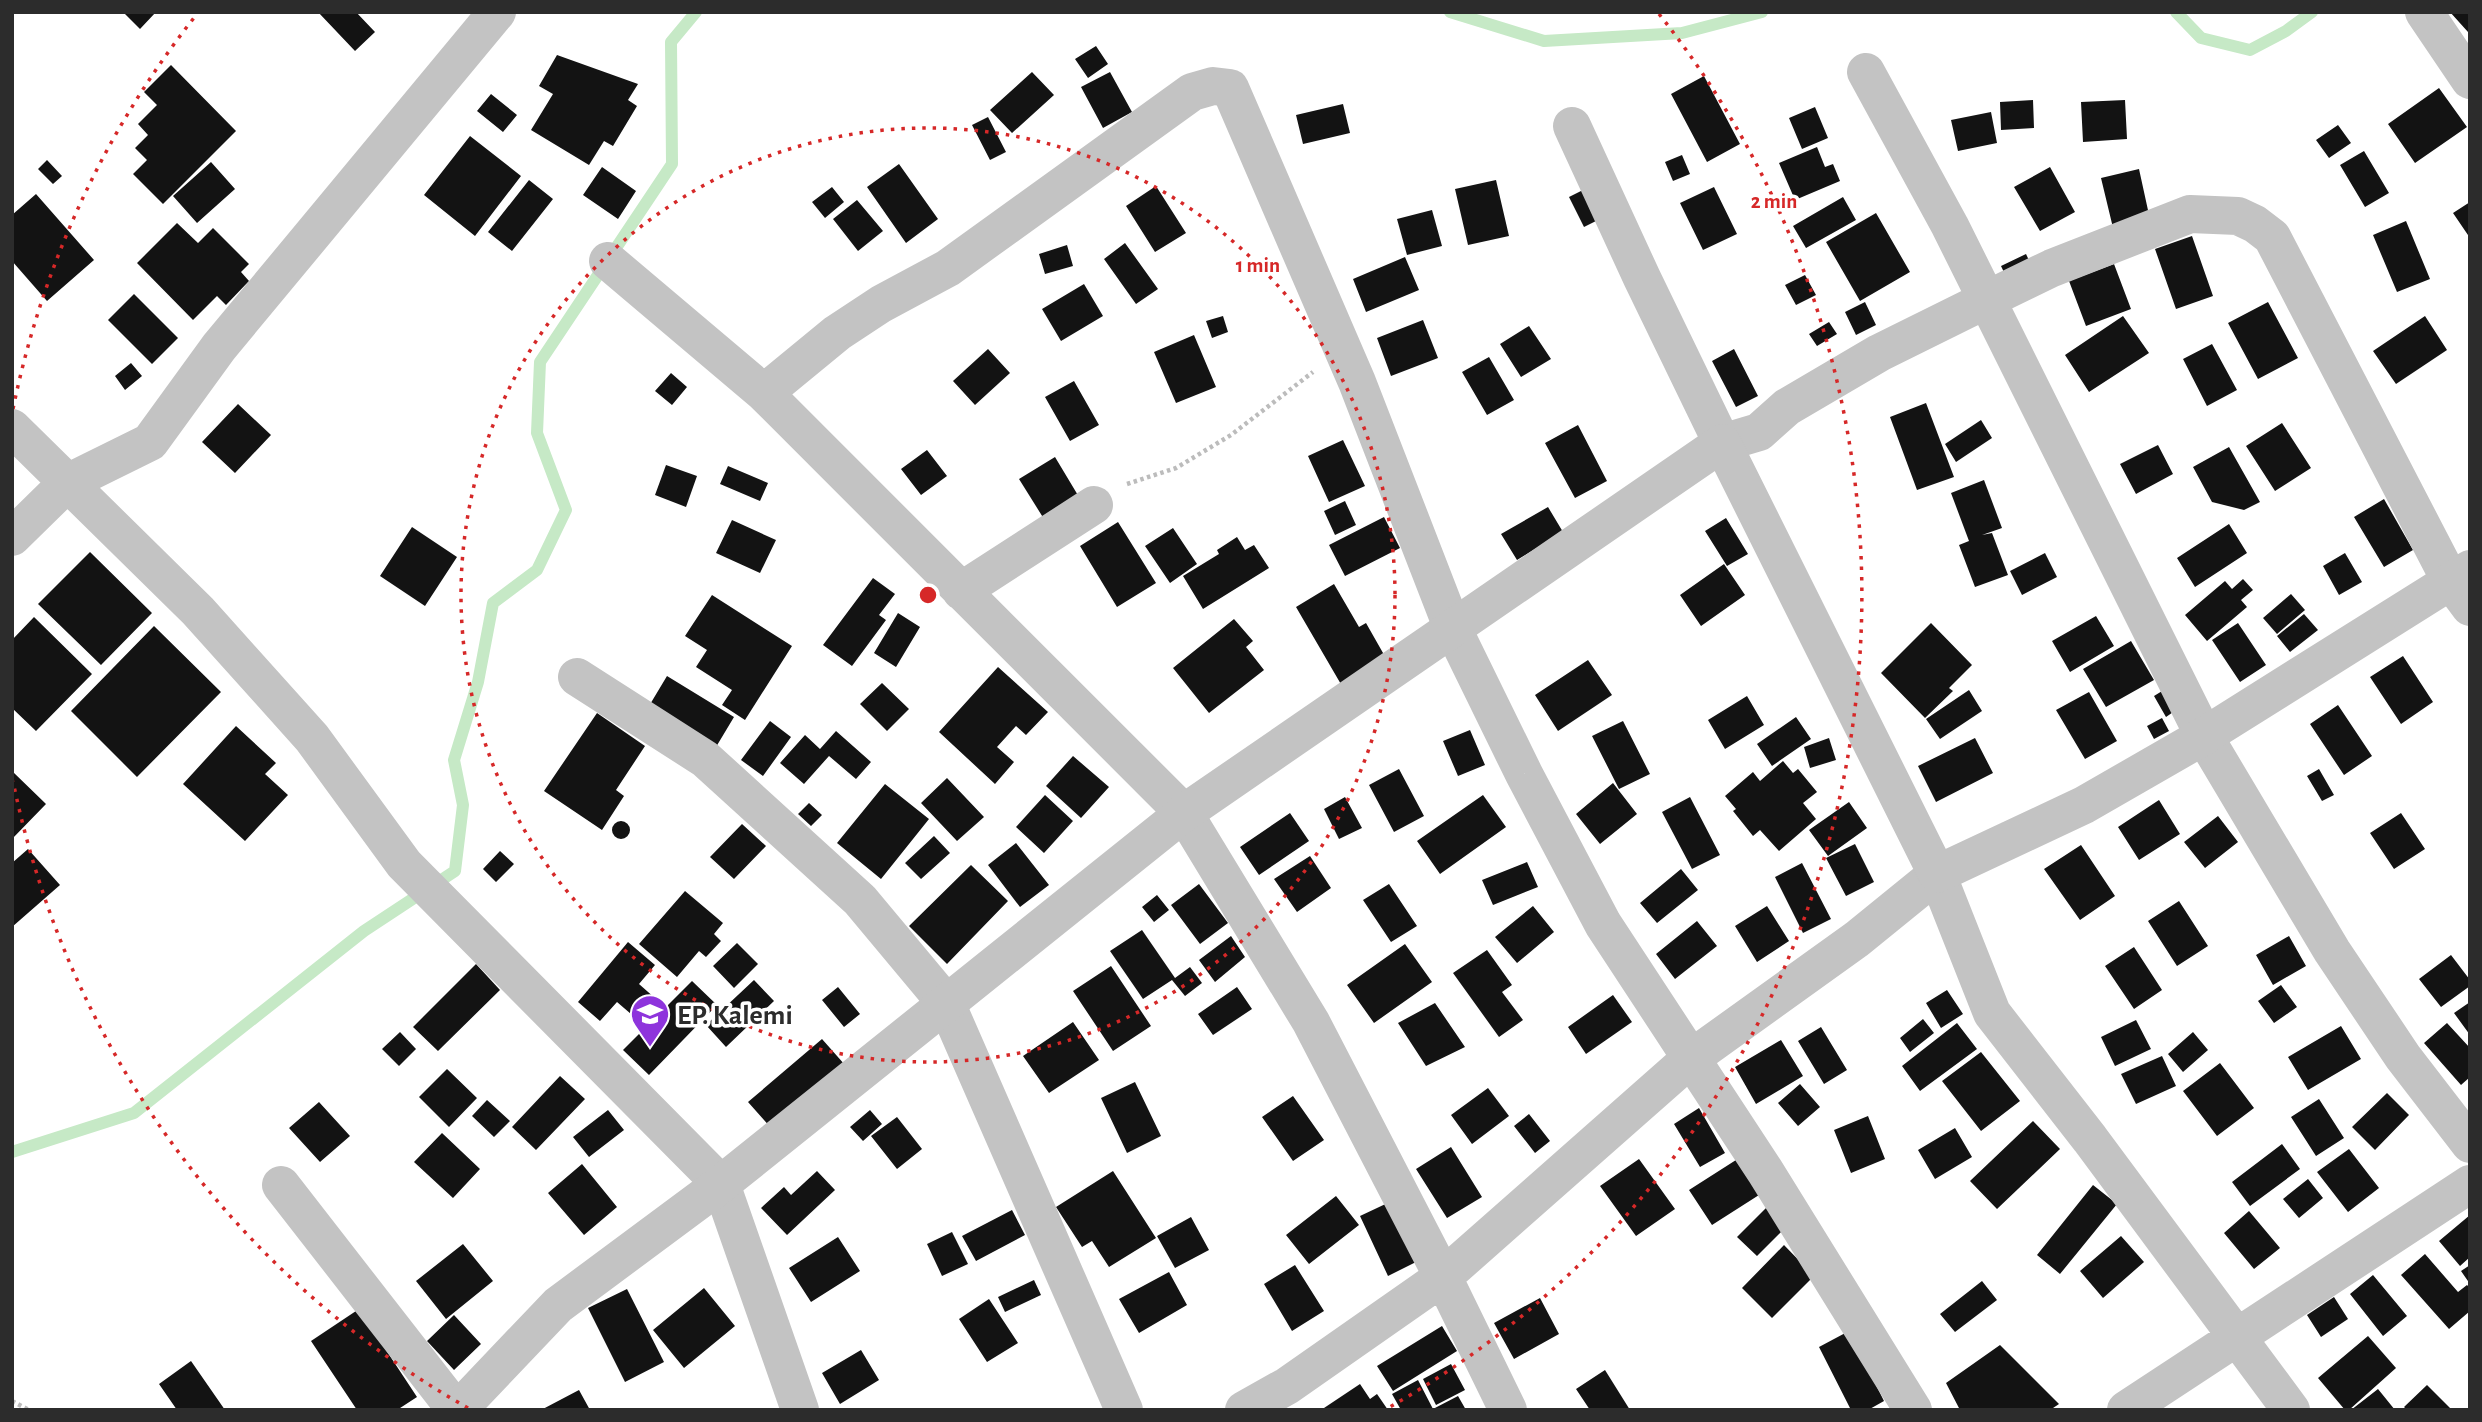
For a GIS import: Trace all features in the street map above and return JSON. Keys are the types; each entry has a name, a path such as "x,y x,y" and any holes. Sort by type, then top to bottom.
{"street":[{"path":"12,537 67,483 150,442 219,346 497,12"},
{"path":"2424,12 2470,80"},
{"path":"1866,72 1951,226 2204,736 2332,951 2403,1057 2470,1144"},
{"path":"764,393 837,333 881,304 948,268 1192,92 1213,86 1230,88 1357,382 1452,627 1524,774 1603,924 1765,1171 1913,1410"},
{"path":"1572,126 1722,443 1937,874 1992,1013 2091,1139 2291,1410"},
{"path":"281,1185 457,1410 558,1305 721,1184 1184,813 1722,443 1759,432 1787,407 1879,352 2052,268 2189,214 2238,216 2256,224 2272,237 2463,585 2084,805 1937,874 1857,939 1690,1059 1443,1277 1287,1386 1244,1410"},
{"path":"608,261 764,393 1184,813 1311,1021 1443,1277 1508,1410"},
{"path":"12,428 198,611 312,738 404,864 721,1184 800,1410"},
{"path":"961,591 1094,505"},
{"path":"577,677 705,759 860,900 946,1003 1125,1410"},
{"path":"2126,1410 2470,1184"}],"path":[{"path":"1094,505 1133,481 1176,468 1231,435 1307,376 1343,353"},
{"path":"12,1401 29,1410"}],"building":[{"path":"123,12 156,12 140,29"},
{"path":"318,12 356,12 375,32 355,51"},
{"path":"2450,12 2470,12 2468,32"},
{"path":"1096,46 1108,64 1088,78 1075,59"},
{"path":"557,55 638,84 628,100 637,106 613,146 604,141 589,165 531,130 553,94 539,86"},
{"path":"171,65 236,131 163,204 133,174 147,160 135,148 148,135 138,124 157,105 144,92"},
{"path":"1032,72 1054,95 1012,133 990,110"},
{"path":"1110,72 1132,112 1103,128 1081,87"},
{"path":"1704,76 1740,144 1707,162 1671,94"},
{"path":"2439,88 2467,127 2415,163 2388,124"},
{"path":"491,94 517,115 503,132 477,111"},
{"path":"2033,100 2034,128 2001,130 2000,102"},
{"path":"2125,100 2127,139 2083,142 2081,102"},
{"path":"1343,104 1350,133 1303,144 1296,115"},
{"path":"1815,107 1828,138 1802,149 1789,118"},
{"path":"1991,112 1997,143 1958,151 1951,120"},
{"path":"988,117 1006,152 990,160 972,125"},
{"path":"2338,125 2351,143 2329,158 2316,140"},
{"path":"470,136 521,176 475,236 424,195"},
{"path":"1817,147 1825,167 1833,164 1840,181 1795,200 1779,163"},
{"path":"2364,151 2389,193 2365,207 2340,165"},
{"path":"1682,155 1690,174 1673,181 1665,162"},
{"path":"47,160 62,176 53,184 38,169"},
{"path":"211,162 235,189 197,223 173,196"},
{"path":"899,164 938,219 906,243 867,187"},
{"path":"602,167 636,191 618,219 583,195"},
{"path":"2050,167 2075,212 2040,231 2014,187"},
{"path":"2139,169 2151,224 2114,232 2101,178"},
{"path":"529,180 553,199 512,251 488,232"},
{"path":"1496,180 1509,236 1468,245 1455,189"},
{"path":"1156,186 1186,233 1155,252 1126,206"},
{"path":"832,187 844,202 825,218 812,202"},
{"path":"1714,187 1737,234 1703,250 1680,203"},
{"path":"1585,189 1600,219 1584,227 1569,197"},
{"path":"36,194 94,260 47,301 12,261 12,215"},
{"path":"1843,197 1856,220 1806,248 1793,226"},
{"path":"857,200 883,231 858,251 833,219"},
{"path":"2470,202 2470,238 2453,213"},
{"path":"1432,210 1442,246 1407,255 1397,219"},
{"path":"1876,213 1910,272 1860,301 1826,242"},
{"path":"2406,221 2430,279 2397,292 2373,235"},
{"path":"177,223 198,243 213,228 249,264 241,272 249,281 226,305 217,296 193,320 137,263"},
{"path":"2192,236 2213,296 2176,309 2155,249"},
{"path":"1125,243 1158,289 1136,304 1104,259"},
{"path":"1067,245 1073,266 1045,274 1039,254"},
{"path":"2026,254 2035,273 2010,285 2001,266"},
{"path":"1405,257 1419,290 1366,312 1353,279"},
{"path":"2114,264 2131,309 2086,326 2069,281"},
{"path":"1805,275 1816,295 1796,305 1785,285"},
{"path":"1084,284 1103,316 1061,341 1042,309"},
{"path":"134,294 178,338 152,364 108,320"},
{"path":"1865,302 1876,325 1856,335 1845,312"},
{"path":"2268,302 2298,358 2258,379 2228,323"},
{"path":"1223,316 1228,332 1212,338 1206,321"},
{"path":"2123,316 2149,353 2089,392 2065,355"},
{"path":"2425,316 2447,350 2396,384 2373,351"},
{"path":"1423,320 1438,358 1391,376 1377,338"},
{"path":"1829,322 1837,334 1817,346 1809,334"},
{"path":"1529,326 1551,359 1521,377 1500,344"},
{"path":"1194,335 1216,387 1176,403 1154,352"},
{"path":"2212,344 2237,390 2207,406 2183,359"},
{"path":"988,349 1010,373 975,405 953,381"},
{"path":"1734,349 1758,396 1736,407 1712,361"},
{"path":"1489,357 1514,400 1487,415 1462,372"},
{"path":"131,363 142,376 125,390 115,376"},
{"path":"671,373 687,387 672,405 655,391"},
{"path":"1074,381 1099,425 1070,441 1045,397"},
{"path":"1926,403 1954,477 1917,490 1890,417"},
{"path":"238,404 271,435 235,473 202,442"},
{"path":"1981,420 1992,438 1956,462 1945,444"},
{"path":"2282,423 2311,468 2275,491 2246,446"},
{"path":"1578,425 1607,481 1575,498 1545,443"},
{"path":"1343,440 1365,486 1329,502 1308,456"},
{"path":"2158,445 2173,474 2136,494 2120,464"},
{"path":"2229,447 2260,502 2244,510 2212,502 2193,467"},
{"path":"927,450 947,476 921,495 901,469"},
{"path":"1055,457 1079,497 1044,519 1019,479"},
{"path":"666,465 697,476 686,507 655,495"},
{"path":"728,466 768,483 760,501 720,484"},
{"path":"1984,480 2002,528 1982,535 1992,533 2008,575 1975,587 1959,545 1969,541 1951,493"},
{"path":"2384,499 2413,550 2384,567 2354,517"},
{"path":"1345,501 1356,525 1335,535 1324,511"},
{"path":"1548,507 1563,532 1517,560 1501,534"},
{"path":"1384,517 1400,548 1345,576 1329,545"},
{"path":"1726,518 1748,554 1727,566 1705,531"},
{"path":"732,520 776,540 760,573 716,553"},
{"path":"1118,522 1156,583 1117,607 1080,546"},
{"path":"2229,524 2247,553 2195,587 2177,558"},
{"path":"412,527 457,557 425,606 380,576"},
{"path":"1173,528 1197,564 1170,583 1145,546"},
{"path":"1237,537 1245,550 1254,545 1269,568 1203,609 1183,576 1219,554 1217,550"},
{"path":"90,552 152,613 101,665 38,604"},
{"path":"2045,553 2057,577 2022,595 2010,571"},
{"path":"2345,553 2362,582 2339,595 2323,566"},
{"path":"1724,564 1745,595 1701,626 1680,595"},
{"path":"873,578 895,594 879,615 886,620 852,666 823,645"},
{"path":"2243,579 2253,590 2241,600 2247,607 2207,641 2185,615 2225,581 2232,589"},
{"path":"1334,584 1359,627 1366,623 1387,660 1342,686 1296,607"},
{"path":"2291,594 2305,610 2277,634 2263,618"},
{"path":"712,595 792,646 745,720 722,705 732,690 696,667 707,650 685,636"},
{"path":"898,613 920,627 896,667 874,653"},
{"path":"2304,614 2318,630 2290,652 2277,636"},
{"path":"2096,616 2114,646 2070,672 2052,641"},
{"path":"34,617 92,674 36,731 12,708 12,640"},
{"path":"1234,619 1253,641 1246,647 1264,670 1209,713 1173,668"},
{"path":"1931,623 1972,665 1949,688 1953,691 1925,718 1881,673"},
{"path":"2238,623 2266,665 2240,682 2212,640"},
{"path":"154,626 221,692 137,777 71,711"},
{"path":"2131,641 2154,680 2106,707 2083,669"},
{"path":"2403,656 2433,702 2401,724 2370,677"},
{"path":"1588,660 1612,695 1558,731 1535,695"},
{"path":"998,667 1048,712 1026,735 1016,726 997,747 1014,762 995,784 939,732"},
{"path":"667,676 734,717 716,747 649,706"},
{"path":"882,683 909,709 887,731 860,704"},
{"path":"2167,688 2179,708 2166,717 2154,696"},
{"path":"1969,690 1982,711 1940,739 1926,719"},
{"path":"2089,692 2117,741 2085,759 2056,710"},
{"path":"1747,696 1764,725 1725,749 1708,720"},
{"path":"2338,705 2372,756 2344,775 2310,724"},
{"path":"597,713 645,746 616,790 624,796 602,830 544,791"},
{"path":"1796,717 1811,739 1772,766 1757,744"},
{"path":"2162,718 2169,731 2154,739 2147,726"},
{"path":"770,721 791,737 763,776 741,760"},
{"path":"1623,721 1650,774 1619,789 1592,736"},
{"path":"236,726 276,763 265,774 288,795 245,841 183,784"},
{"path":"1470,730 1485,765 1458,776 1443,741"},
{"path":"836,731 871,762 856,779 829,756 804,784 780,763 805,735 820,749"},
{"path":"1829,738 1836,760 1810,768 1804,747"},
{"path":"1975,738 1993,773 1936,802 1918,766"},
{"path":"1073,756 1109,787 1081,818 1046,786"},
{"path":"1783,761 1793,773 1798,769 1817,792 1803,803 1816,819 1779,851 1760,830 1753,836 1725,796 1753,772 1760,781"},
{"path":"1399,769 1424,816 1394,832 1369,785"},
{"path":"2319,769 2334,795 2322,801 2307,776"},
{"path":"12,771 46,804 12,839"},
{"path":"947,778 984,817 957,841 921,803"},
{"path":"1613,783 1637,814 1600,844 1576,814"},
{"path":"885,784 929,819 881,879 837,843"},
{"path":"1045,795 1073,821 1044,853 1016,827"},
{"path":"1483,795 1506,827 1440,874 1417,841"},
{"path":"1345,797 1362,828 1339,839 1324,809"},
{"path":"1690,797 1720,855 1692,869 1662,812"},
{"path":"2159,800 2180,834 2139,860 2118,827"},
{"path":"1849,802 1867,828 1828,856 1809,830"},
{"path":"809,803 822,815 811,826 798,814"},
{"path":"1290,813 1309,841 1259,875 1240,847"},
{"path":"2401,813 2425,849 2394,869 2370,833"},
{"path":"2218,816 2238,842 2205,868 2184,842"},
{"path":"617,821 625,821 630,830 628,837 617,839 612,834 612,826"},
{"path":"742,824 766,846 734,879 710,857"},
{"path":"934,836 950,853 921,879 905,863"},
{"path":"1016,843 1049,885 1020,907 988,865"},
{"path":"1855,844 1874,882 1846,896 1826,858"},
{"path":"2081,845 2115,896 2080,920 2044,869"},
{"path":"28,849 60,885 12,927 12,863"},
{"path":"500,851 514,864 496,882 483,869"},
{"path":"1310,856 1331,888 1297,912 1274,879"},
{"path":"1527,862 1538,887 1493,905 1482,880"},
{"path":"1802,863 1831,919 1803,933 1775,877"},
{"path":"971,865 1008,901 947,964 909,926"},
{"path":"1681,869 1698,890 1657,923 1640,903"},
{"path":"1199,884 1228,923 1200,944 1171,905"},
{"path":"1389,884 1417,926 1391,942 1363,900"},
{"path":"685,891 723,923 714,934 721,941 706,957 699,951 677,977 639,944"},
{"path":"1157,895 1169,910 1154,922 1142,907"},
{"path":"2179,901 2208,946 2177,966 2148,921"},
{"path":"1533,906 1554,932 1517,963 1495,937"},
{"path":"1767,906 1789,941 1757,962 1735,926"},
{"path":"1697,921 1717,946 1675,979 1656,954"},
{"path":"1142,930 1175,978 1190,967 1202,983 1185,996 1172,980 1143,999 1110,951"},
{"path":"1231,936 1245,957 1215,982 1199,960"},
{"path":"2289,936 2306,966 2273,985 2256,955"},
{"path":"628,942 655,965 639,984 656,999 638,1020 617,1002 600,1021 578,1002"},
{"path":"737,943 758,964 734,988 713,966"},
{"path":"1405,944 1432,982 1374,1023 1347,985"},
{"path":"2134,947 2162,990 2134,1009 2105,966"},
{"path":"1487,950 1512,985 1502,992 1523,1020 1499,1037 1453,973"},
{"path":"2451,955 2470,980 2470,986 2441,1007 2419,979"},
{"path":"476,964 500,990 438,1051 413,1027"},
{"path":"1111,966 1151,1026 1113,1051 1073,991"},
{"path":"754,980 774,1001 726,1047 706,1025"},
{"path":"692,981 717,1005 649,1075 623,1050"},
{"path":"2281,985 2297,1007 2274,1023 2258,1001"},
{"path":"838,987 860,1014 844,1027 822,1000"},
{"path":"1237,987 1252,1009 1213,1035 1198,1014"},
{"path":"1947,990 1963,1014 1941,1028 1926,1003"},
{"path":"1613,995 1632,1022 1586,1054 1568,1027"},
{"path":"2470,1002 2470,1035 2454,1013"},
{"path":"1435,1003 1465,1047 1426,1066 1398,1023"},
{"path":"1923,1019 1934,1033 1910,1052 1900,1038"},
{"path":"2136,1020 2151,1049 2115,1066 2101,1037"},
{"path":"1073,1022 1099,1060 1049,1093 1023,1056"},
{"path":"1957,1023 1977,1049 1920,1091 1902,1066"},
{"path":"2447,1023 2470,1048 2470,1077 2461,1085 2424,1043"},
{"path":"2341,1026 2361,1059 2308,1090 2288,1057"},
{"path":"1821,1027 1847,1070 1824,1084 1798,1041"},
{"path":"400,1032 416,1049 399,1066 382,1049"},
{"path":"2193,1032 2208,1050 2183,1072 2168,1054"},
{"path":"822,1039 845,1065 772,1129 748,1102"},
{"path":"1781,1040 1803,1076 1756,1104 1735,1067"},
{"path":"1981,1052 2020,1101 1981,1131 1942,1081"},
{"path":"2162,1056 2176,1086 2136,1104 2121,1074"},
{"path":"2220,1063 2254,1108 2217,1136 2183,1091"},
{"path":"447,1069 477,1098 449,1127 419,1097"},
{"path":"560,1076 585,1099 536,1150 512,1127"},
{"path":"1135,1082 1161,1136 1127,1153 1101,1098"},
{"path":"1800,1084 1820,1107 1798,1126 1778,1103"},
{"path":"1488,1088 1509,1116 1472,1144 1451,1115"},
{"path":"2387,1093 2409,1115 2375,1150 2352,1127"},
{"path":"1293,1096 1324,1140 1293,1161 1262,1117"},
{"path":"2319,1099 2344,1138 2316,1156 2291,1117"},
{"path":"487,1100 510,1121 494,1137 472,1116"},
{"path":"319,1102 350,1136 320,1162 289,1128"},
{"path":"1699,1108 1725,1153 1700,1167 1674,1124"},
{"path":"608,1110 624,1130 589,1157 573,1137"},
{"path":"870,1110 882,1124 863,1141 850,1127"},
{"path":"1529,1114 1550,1141 1535,1153 1514,1126"},
{"path":"1868,1116 1885,1159 1851,1173 1834,1130"},
{"path":"897,1117 922,1149 897,1169 871,1136"},
{"path":"2033,1121 2060,1149 1997,1209 1970,1181"},
{"path":"1955,1128 1972,1157 1935,1179 1918,1150"},
{"path":"442,1133 480,1169 453,1198 414,1162"},
{"path":"2282,1144 2300,1169 2250,1206 2232,1182"},
{"path":"1451,1147 1482,1197 1447,1218 1416,1169"},
{"path":"2349,1149 2379,1188 2348,1212 2317,1172"},
{"path":"1639,1159 1675,1209 1636,1236 1600,1186"},
{"path":"1736,1160 1759,1195 1712,1225 1689,1190"},
{"path":"582,1164 617,1207 584,1235 548,1193"},
{"path":"817,1171 835,1190 787,1235 761,1208 784,1187 791,1195"},
{"path":"1113,1171 1156,1238 1109,1267 1092,1241 1082,1247 1056,1207"},
{"path":"2308,1179 2323,1198 2299,1218 2283,1199"},
{"path":"2093,1185 2117,1204 2060,1274 2037,1255"},
{"path":"1336,1196 1359,1225 1309,1264 1286,1235"},
{"path":"1394,1200 1422,1259 1388,1276 1360,1216"},
{"path":"1769,1205 1789,1224 1757,1256 1737,1237"},
{"path":"1012,1210 1025,1235 976,1261 962,1236"},
{"path":"2249,1211 2280,1248 2254,1269 2224,1233"},
{"path":"2470,1215 2470,1257 2460,1266 2439,1241"},
{"path":"1191,1217 1209,1250 1175,1268 1157,1236"},
{"path":"952,1232 968,1264 942,1276 927,1244"},
{"path":"2121,1236 2144,1262 2103,1298 2080,1271"},
{"path":"838,1237 860,1271 811,1302 789,1268"},
{"path":"463,1244 493,1281 446,1319 416,1281"},
{"path":"1784,1245 1814,1276 1772,1318 1742,1288"},
{"path":"2425,1254 2458,1292 2467,1285 2470,1288 2470,1311 2449,1329 2401,1275"},
{"path":"1295,1265 1324,1311 1292,1331 1264,1284"},
{"path":"2470,1265 2470,1284 2461,1271"},
{"path":"1169,1272 1187,1305 1139,1333 1119,1299"},
{"path":"2373,1275 2407,1316 2383,1336 2350,1294"},
{"path":"1034,1280 1041,1295 1005,1312 998,1297"},
{"path":"1982,1281 1997,1300 1955,1332 1940,1314"},
{"path":"704,1288 735,1326 684,1368 653,1330"},
{"path":"627,1289 664,1362 625,1382 588,1308"},
{"path":"2334,1297 2348,1319 2321,1337 2307,1315"},
{"path":"1540,1298 1559,1334 1514,1359 1494,1323"},
{"path":"989,1299 1018,1343 987,1362 959,1319"},
{"path":"359,1309 417,1397 397,1410 357,1410 311,1341"},
{"path":"454,1315 481,1344 454,1370 427,1341"},
{"path":"1442,1326 1457,1351 1393,1391 1377,1366"},
{"path":"1849,1331 1884,1401 1868,1410 1851,1410 1819,1347"},
{"path":"2368,1336 2396,1368 2349,1410 2345,1410 2318,1378"},
{"path":"2000,1345 2059,1404 2050,1410 1960,1410 1946,1383"},
{"path":"861,1350 879,1380 840,1404 822,1373"},
{"path":"191,1361 225,1410 177,1410 159,1384"},
{"path":"1451,1364 1465,1390 1436,1405 1423,1379"},
{"path":"1605,1370 1630,1410 1590,1410 1576,1389"},
{"path":"1418,1380 1433,1409 1458,1396 1466,1410 1401,1410 1392,1394"},
{"path":"1360,1384 1370,1399 1377,1394 1388,1410 1321,1410"},
{"path":"2427,1385 2452,1410 2407,1410 2404,1407"},
{"path":"2378,1389 2395,1410 2351,1410"},
{"path":"579,1390 590,1410 541,1410"}],"waterway":[{"path":"12,1152 134,1113 364,931 455,871 463,805 454,760 478,682 493,603 537,570 566,510 537,433 540,362 672,164 671,42 696,12"},
{"path":"1450,12 1544,41 1682,33 1762,12"},
{"path":"2176,12 2201,38 2250,50 2286,31 2312,12"}],"place":[{"name":"EP. Kalemi","path":"650,1048"}]}
